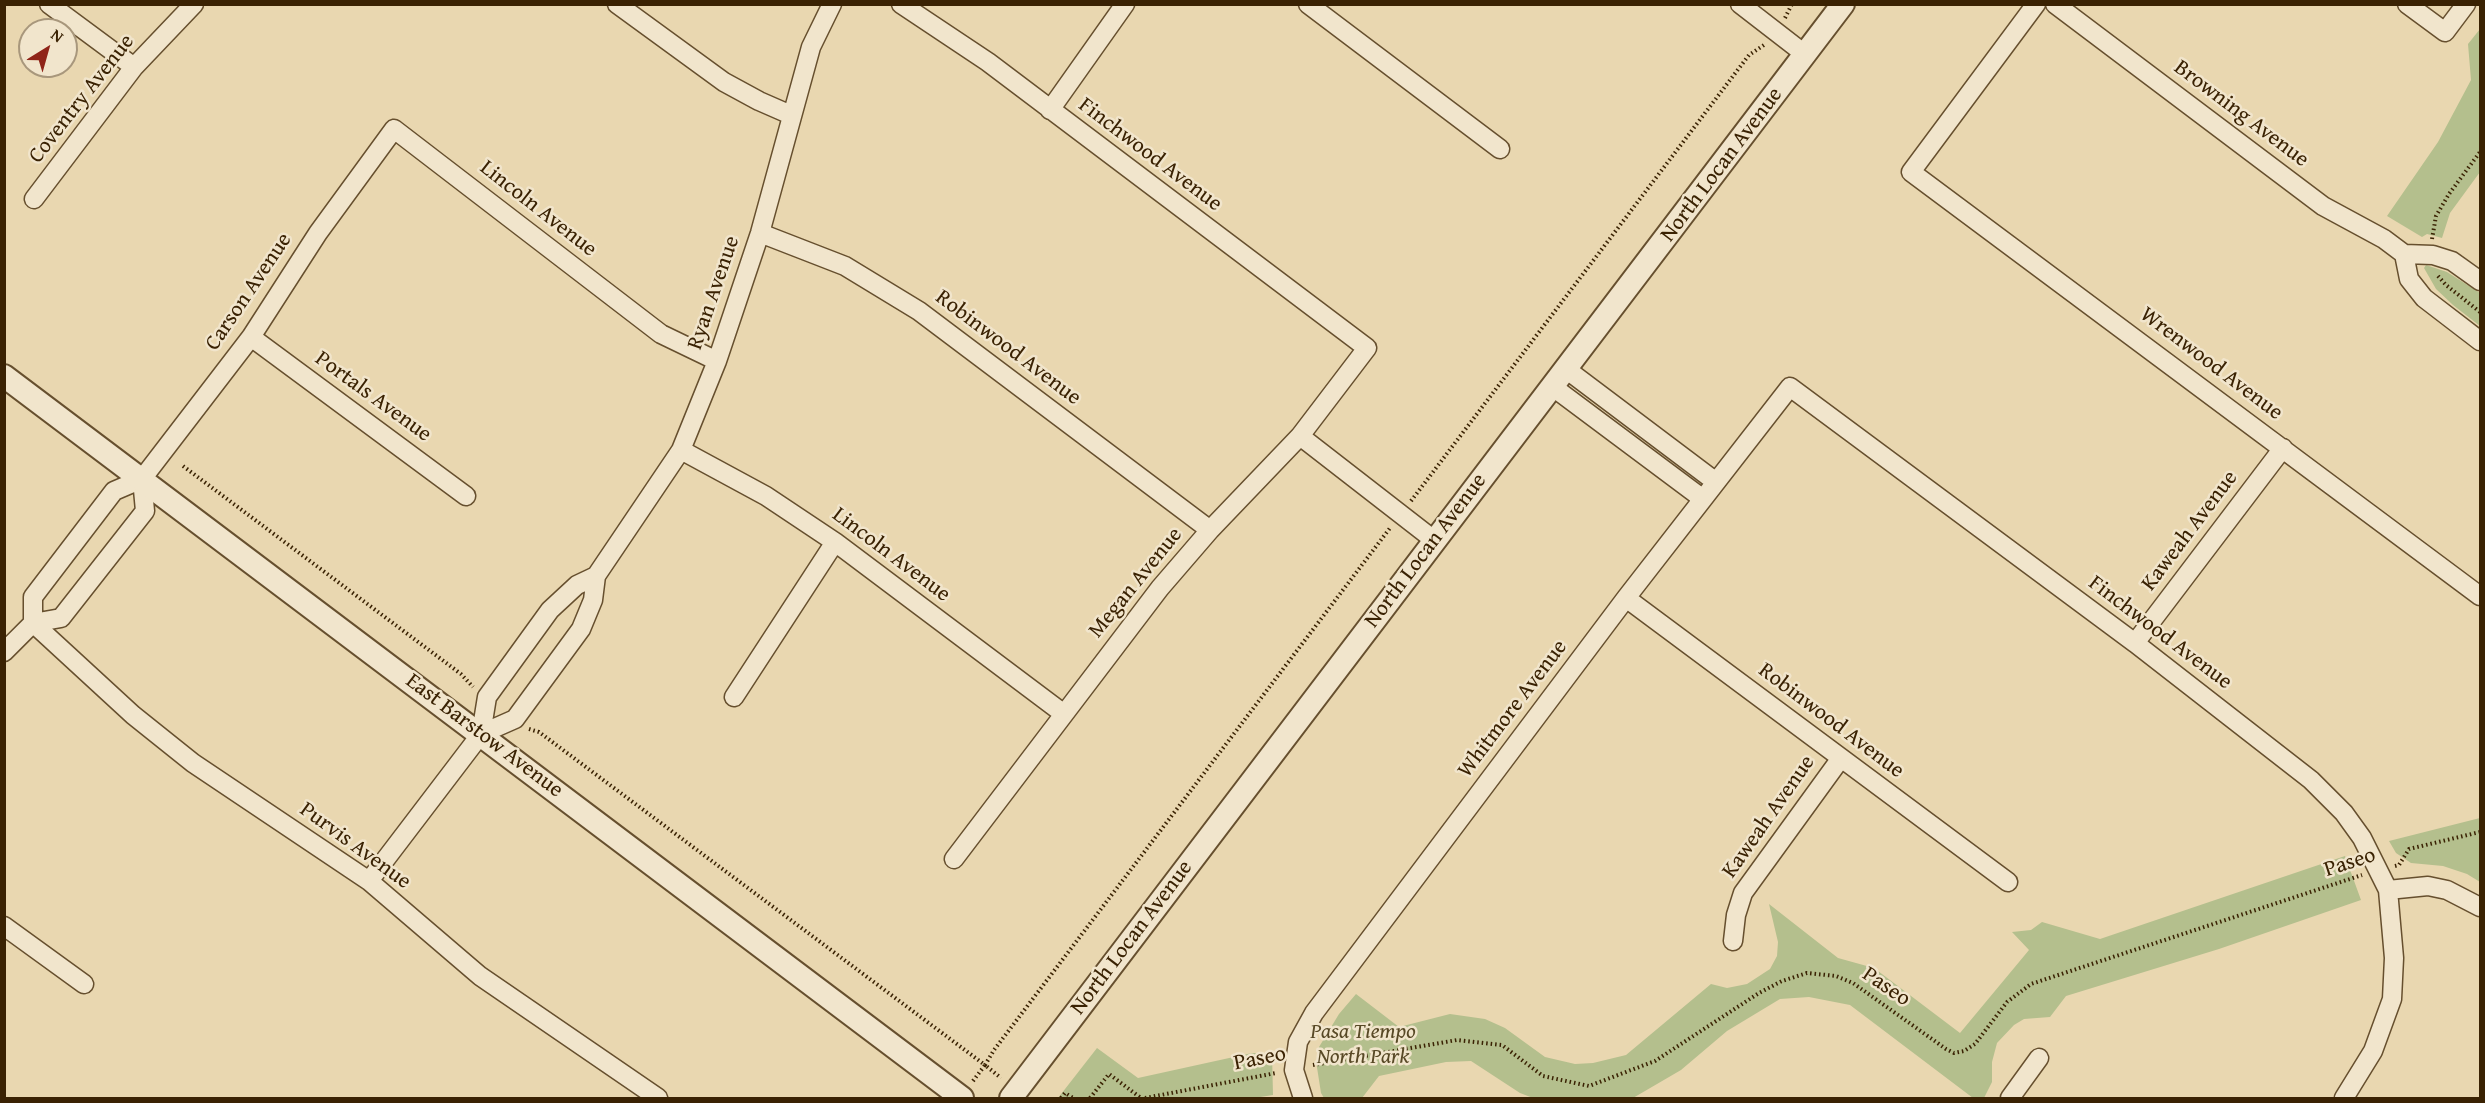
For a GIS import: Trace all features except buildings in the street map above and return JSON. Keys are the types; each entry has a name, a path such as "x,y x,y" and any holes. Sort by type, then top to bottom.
{"street":[{"path":"49,4 134,67"},
{"name":"Coventry Avenue","path":"34,199 134,67 194,4"},
{"path":"617,4 724,82 791,115"},
{"name":"Ryan Avenue","path":"481,734 515,719 581,629 593,600 596,576 681,450 717,361 760,233 811,47 832,4"},
{"name":"Finchwood Avenue","path":"900,4 988,62 1367,348"},
{"path":"1050,110 1125,4"},
{"path":"1308,4 1500,150"},
{"path":"1740,4 1806,55"},
{"name":"North Locan Avenue","path":"1014,1094 1843,4"},
{"name":"Wrenwood Avenue","path":"2036,4 1911,172 2481,596"},
{"name":"Browning Avenue","path":"2055,4 2323,206 2384,239 2404,254"},
{"path":"2407,4 2445,32 2466,4"},
{"name":"Carson Avenue","path":"33,623 33,597 114,491 142,479 251,337 318,233 393,129"},
{"name":"Lincoln Avenue","path":"393,129 661,334 717,361"},
{"name":"Robinwood Avenue","path":"760,233 845,266 919,311 1210,530"},
{"path":"2481,281 2452,261 2433,255 2404,254 2409,279 2424,298 2481,341"},
{"name":"Portals Avenue","path":"251,337 466,496"},
{"name":"Megan Avenue","path":"954,859 1160,588 1210,530 1300,436 1367,348"},
{"path":"1566,369 1716,482"},
{"name":"East Barstow Avenue","path":"4,376 961,1098"},
{"path":"1552,387 1703,499"},
{"name":"Finchwood Avenue","path":"1790,387 2135,643 2311,780 2344,813 2362,838 2388,891 2394,958 2392,999 2373,1051 2344,1098"},
{"name":"Whitmore Avenue","path":"1294,1070 1298,1042 1314,1013 1626,598 1790,387"},
{"path":"1300,436 1434,540"},
{"name":"Kaweah Avenue","path":"2135,643 2283,448"},
{"name":"Lincoln Avenue","path":"681,450 766,496 835,542 1064,714"},
{"path":"4,652 33,623 61,618 145,511 142,479"},
{"path":"734,697 835,542"},
{"name":"Ryan Avenue","path":"481,734 487,697 550,610 577,585 596,576"},
{"name":"Robinwood Avenue","path":"1626,598 2008,882"},
{"name":"Purvis Avenue","path":"33,623 133,715 193,763 369,881 480,976 658,1098"},
{"path":"369,881 481,734"},
{"name":"Kaweah Avenue","path":"1734,941 1736,915 1743,893 1841,758"},
{"path":"2388,891 2428,886 2447,890 2481,907"},
{"path":"4,926 84,984"},
{"path":"2010,1098 2039,1059"},
{"path":"1294,1070 1303,1098"}],"path":[{"path":"1790,11 1792,4"},
{"path":"1418,491 1749,55 1761,48"},
{"path":"2481,152 2449,194 2436,216 2432,231 2433,255 2438,277 2481,312"},
{"path":"183,466 461,674 466,682 487,697"},
{"path":"961,1098 1001,1041 1389,530"},
{"path":"515,719 532,732 539,732 985,1065 1014,1094"},
{"name":"Paseo","path":"1143,1098 1457,1040 1502,1046 1543,1076 1589,1086 1655,1061 1759,993 1782,981 1807,974 1836,976 1854,983 1954,1053 1964,1051 1975,1044 2007,1002 2031,984 2399,865 2409,849 2481,832"},
{"path":"1090,1098 1109,1074 1143,1098"},
{"path":"1061,1098 1065,1092 1073,1098"}],"green space":[{"path":"2480,29 2480,172 2450,213 2442,238 2427,234 2422,237 2387,216 2438,142 2471,80 2468,44"},
{"path":"2426,265 2447,272 2480,293 2480,326 2436,289 2424,268"},
{"path":"2480,818 2480,882 2467,874 2443,866 2411,863 2396,853 2389,841"},
{"name":"Pasa Tiempo North Park","path":"2345,856 2361,900 2219,949 2066,996 2050,1017 2024,1019 2014,1025 1997,1043 1992,1062 1992,1082 1984,1098 1973,1098 1850,1005 1809,997 1780,999 1727,1031 1681,1070 1633,1098 1533,1098 1520,1093 1471,1061 1446,1062 1379,1076 1362,1098 1324,1098 1321,1093 1316,1061 1319,1047 1339,1014 1356,994 1399,1027 1450,1014 1485,1019 1505,1028 1545,1057 1575,1064 1593,1063 1626,1055 1711,984 1727,988 1747,984 1770,969 1777,956 1778,942 1769,904 1838,958 1874,968 1960,1033 2029,950 2012,932 2031,930 2042,922 2100,939"},
{"name":"Pasa Tiempo North Park","path":"1097,1048 1138,1078 1252,1053 1272,1053 1273,1095 1254,1098 1058,1098"}]}
